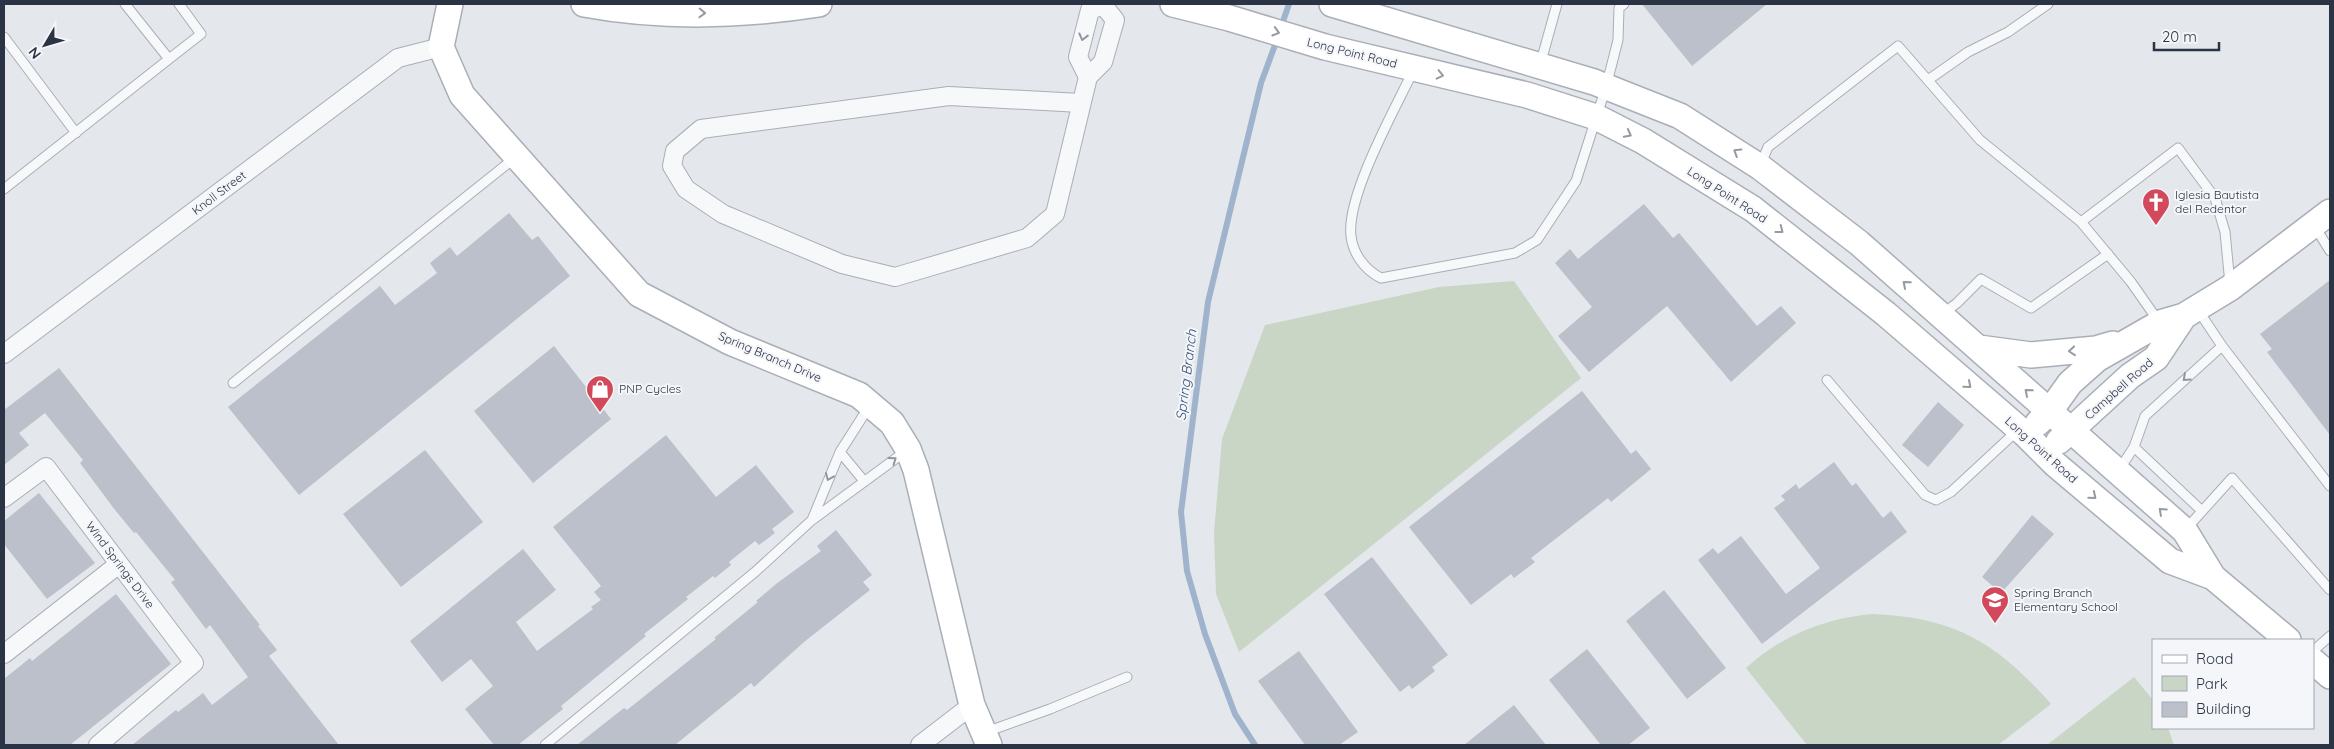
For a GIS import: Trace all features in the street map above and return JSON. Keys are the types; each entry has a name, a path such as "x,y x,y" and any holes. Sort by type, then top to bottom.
{"main road":[{"path":"441,47 450,4"},
{"path":"584,4 640,11 713,14 794,8 819,4"},
{"name":"Long Point Road","path":"1173,4 1230,18 1325,47 1527,95 1596,117 1643,142 1753,209 1886,314 2022,432 2043,453 2170,561 2213,577"},
{"name":"Long Point Road","path":"1335,4 1540,65 1606,87 1680,116 1760,167 1859,243 2185,531 2213,577 2287,639"},
{"name":"Spring Branch Drive","path":"441,47 462,95 639,294 730,342 859,395 892,423 908,449 916,470 972,705 986,739"},
{"name":"Campbell Road","path":"2022,432 2050,411 2070,383 2096,359 2160,323 2191,312 2230,288 2322,218"},
{"name":"Campbell Road","path":"2043,453 2072,430 2130,376 2156,358 2191,312"},
{"path":"1979,348 2031,355 2096,349 2137,337"},
{"path":"2314,662 2330,676"}],"street":[{"path":"1081,102 949,96 701,129 675,151 672,166 686,189 723,214 842,264 895,277 1027,238 1055,214 1088,77 1103,62 1115,20 1104,5 1090,10 1078,57 1088,77"},
{"name":"Knoll Street","path":"4,354 398,58 441,47"},
{"name":"Wind Springs Drive","path":"4,498 46,467 194,664 98,745"},
{"path":"4,654 119,564"},
{"path":"920,745 972,705"}],"lane":[{"path":"126,4 169,59"},
{"path":"4,189 201,34 179,4"},
{"path":"1540,65 1558,4"},
{"path":"1414,68 1360,184 1353,213 1351,236 1359,260 1370,273 1380,278 1516,253 1537,240 1576,181 1606,87 1618,40 1619,8 1624,4"},
{"path":"1928,80 1968,52 2008,32 2048,4"},
{"path":"4,37 76,133"},
{"path":"1760,167 1768,147 1898,46 1980,140 2081,222 2131,282 2160,323"},
{"path":"2081,222 2178,148 2216,198 2225,232 2224,244 2230,288"},
{"path":"233,383 516,156"},
{"path":"2322,218 2330,251"},
{"path":"1941,315 1957,303 1981,279 2031,308 2108,254"},
{"path":"2191,312 2222,346 2330,486"},
{"path":"2118,472 2134,447 2145,416 2222,346"},
{"path":"1827,380 1925,495 1936,500 1951,492 2022,432"},
{"path":"812,520 840,452 870,404"},
{"path":"2134,447 2202,511"},
{"path":"549,744 755,572 812,520 908,449"},
{"path":"840,452 864,481"},
{"path":"2185,531 2232,478 2330,590"},
{"path":"2314,650 2330,636"},
{"path":"986,739 1050,709 1127,677"}],"green space":[{"path":"1514,281 1581,378 1239,652 1216,594 1214,533 1222,439 1265,325 1439,287"},
{"path":"1872,614 1901,616 1927,621 1972,637 2012,665 2051,704 1998,745 1807,745 1746,668 1774,647 1805,630 1837,620"},
{"path":"2134,677 2152,699 2152,729 2168,729 2174,745 2047,745"}],"building":[{"path":"1642,4 1767,4 1692,66"},
{"path":"1644,204 1673,238 1679,233 1757,326 1781,306 1796,323 1731,382 1667,306 1589,372 1558,336 1592,307 1555,263 1570,249 1578,259"},
{"path":"509,213 532,240 538,236 570,276 299,495 228,407 380,286 395,305 437,273 430,263 450,247 457,256"},
{"path":"2330,280 2330,435 2267,352 2272,349 2260,334"},
{"path":"554,346 611,419 533,483 474,411"},
{"path":"59,368 260,625 258,626 277,650 269,656 339,745 132,745 176,710 178,712 203,693 212,705 248,677 210,625 206,629 171,582 175,580 136,532 134,533 115,510 80,463 83,460 45,413 19,433 29,445 4,465 4,410"},
{"path":"1582,391 1631,454 1636,450 1651,469 1611,502 1608,498 1531,558 1535,562 1514,578 1511,574 1471,605 1409,527"},
{"path":"1938,402 1964,425 1928,467 1902,445"},
{"path":"666,435 716,497 756,465 794,512 772,529 775,533 759,545 755,541 729,562 731,565 715,578 713,576 686,597 688,599 644,634 646,636 561,706 563,709 518,745 494,745 465,709 493,686 471,659 442,682 410,641 523,549 556,590 516,622 537,651 593,609 591,607 601,600 594,592 601,586 553,527"},
{"path":"425,450 483,522 401,587 343,514"},
{"path":"1834,462 1852,486 1856,483 1883,518 1891,511 1907,532 1762,644 1698,560 1713,548 1718,554 1741,536 1786,594 1820,568 1774,508 1785,500 1781,496 1796,484 1799,489"},
{"path":"39,493 95,563 47,599 4,544 4,521"},
{"path":"2032,515 2054,534 2001,593 1982,577"},
{"path":"836,530 872,575 863,582 870,590 804,642 754,687 751,683 675,745 577,745 624,708 627,710 716,639 714,638 758,602 756,601 776,584 821,551 817,546"},
{"path":"1372,557 1448,655 1432,667 1435,671 1412,689 1409,685 1400,692 1324,594"},
{"path":"1664,590 1726,668 1687,699 1626,621"},
{"path":"116,594 171,664 70,745 4,745 4,679 30,658 32,661"},
{"path":"1587,649 1650,728 1628,745 1601,745 1549,680"},
{"path":"1299,651 1358,732 1339,745 1305,745 1258,681"},
{"path":"1514,705 1546,745 1464,745"}],"waterway":[{"name":"Spring Branch","path":"1281,27 1289,4"},
{"name":"Spring Branch","path":"1255,745 1235,714 1205,634 1187,571 1181,512 1208,302 1261,83 1278,37"}],"place":[{"name":"Iglesia Bautista del Redentor","path":"2156,226"},
{"name":"PNP Cycles","path":"600,413"},
{"name":"Spring Branch Elementary School","path":"1995,624"}]}
